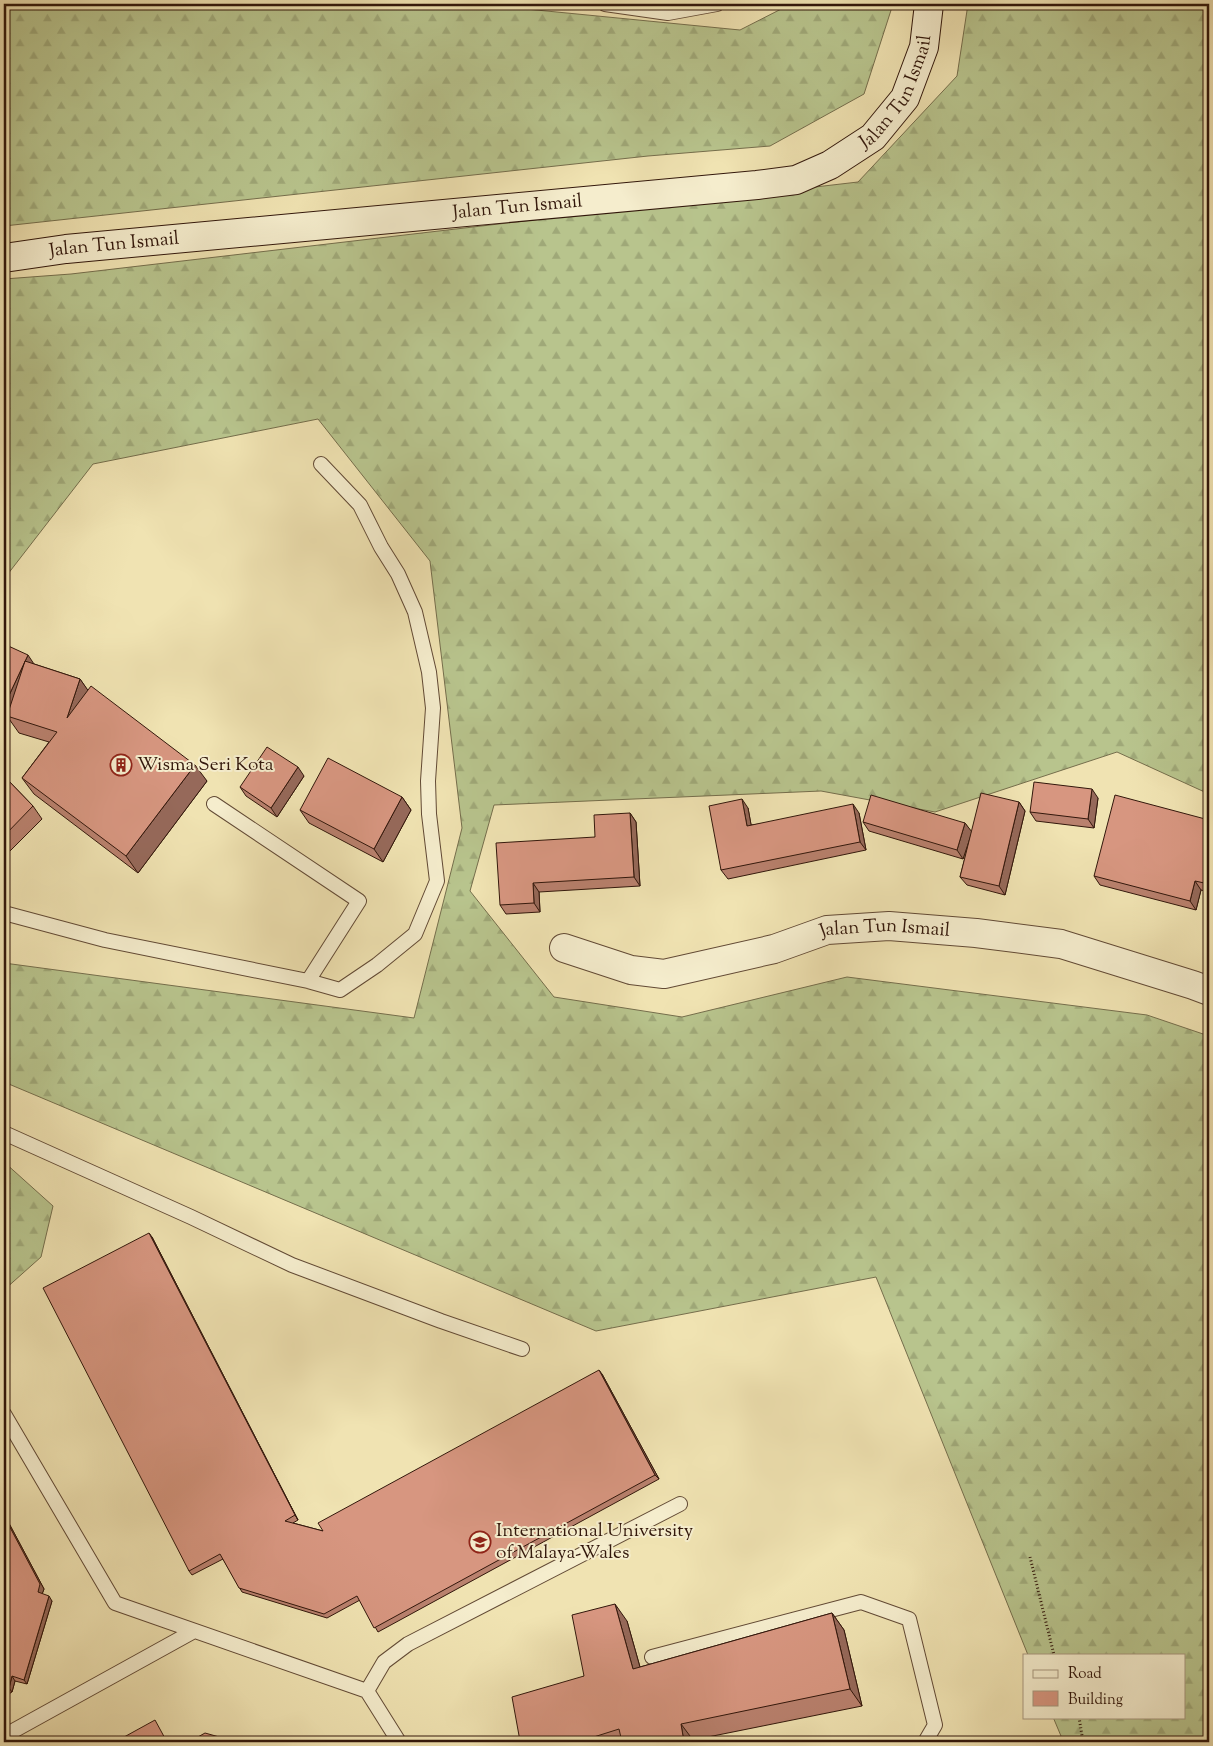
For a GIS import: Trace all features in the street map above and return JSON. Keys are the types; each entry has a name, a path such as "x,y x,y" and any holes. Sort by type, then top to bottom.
{"street":[{"name":"Jalan Tun Ismail","path":"4,258 76,248 796,180 830,165 874,137 905,98 924,47 929,4"},
{"name":"Jalan Tun Ismail","path":"564,948 631,970 664,974 774,949 827,930 890,926 1061,944 1193,985 1209,992"}],"lane":[{"path":"605,4 668,13 717,4"},
{"path":"4,913 105,940 308,981 340,990 377,965 415,934 437,881 428,814 428,781 433,708 429,672 415,612 398,574 381,547 360,505 320,464"},
{"path":"214,804 359,901 308,981"},
{"path":"4,1133 191,1217 292,1265 522,1349"},
{"path":"4,1414 114,1603 367,1691 399,1742"},
{"path":"367,1691 384,1662 408,1644 680,1504"},
{"path":"652,1657 861,1602 909,1619 934,1725 925,1742"},
{"path":"4,1736 194,1631"}],"path":[{"path":"1030,1557 1054,1654"},
{"path":"1079,1718 1083,1742"}],"green space":[{"path":"4,4 475,4 740,30 791,4 893,4 864,94 770,146 648,156 4,226"},
{"path":"968,4 1209,4 1209,794 1117,752 935,812 821,791 494,805 470,891 554,997 682,1017 847,977 1147,1015 1209,1036 1209,1742 1061,1742 1061,1736 1053,1718 1186,1718 1186,1654 1028,1654 876,1277 596,1331 4,1082 4,963 414,1018 462,828 430,561 318,419 93,464 4,579 4,279 71,274 858,182 957,76"},
{"path":"4,1162 53,1206 41,1257 4,1290"}],"building":[{"path":"4,644 28,655 4,706"},
{"name":"Wisma Seri Kota","path":"25,661 80,679 67,718 91,686 195,765 126,856 22,778 57,732 7,716"},
{"path":"267,747 298,767 271,808 240,787"},
{"path":"328,758 402,797 374,849 300,810"},
{"path":"4,776 33,806 4,836"},
{"path":"1034,782 1092,789 1088,819 1030,812"},
{"path":"981,793 1019,802 999,886 960,877"},
{"path":"871,795 965,823 957,850 863,822"},
{"path":"1115,795 1209,820 1205,842 1209,843 1209,884 1195,881 1190,901 1094,876"},
{"path":"742,799 747,826 853,804 860,842 721,870 709,806"},
{"path":"630,813 634,877 533,883 534,903 500,905 496,843 595,837 594,815"},
{"path":"149,1233 295,1515 285,1521 323,1531 318,1523 599,1370 655,1475 374,1628 357,1596 324,1614 239,1588 220,1554 189,1571 43,1288"},
{"path":"4,1516 40,1584 38,1592 49,1596 24,1680 12,1676 9,1688 4,1691"},
{"path":"615,1604 633,1669 832,1613 850,1689 681,1724 684,1742 622,1742 619,1729 578,1742 516,1742 520,1741 512,1697 584,1676 572,1615"},
{"path":"155,1720 167,1742 115,1742"},
{"path":"205,1733 237,1742 189,1742"}],"place":[{"name":"Wisma Seri Kota","path":"121,765"},
{"name":"International University of Malaya-Wales","path":"480,1542"}]}
